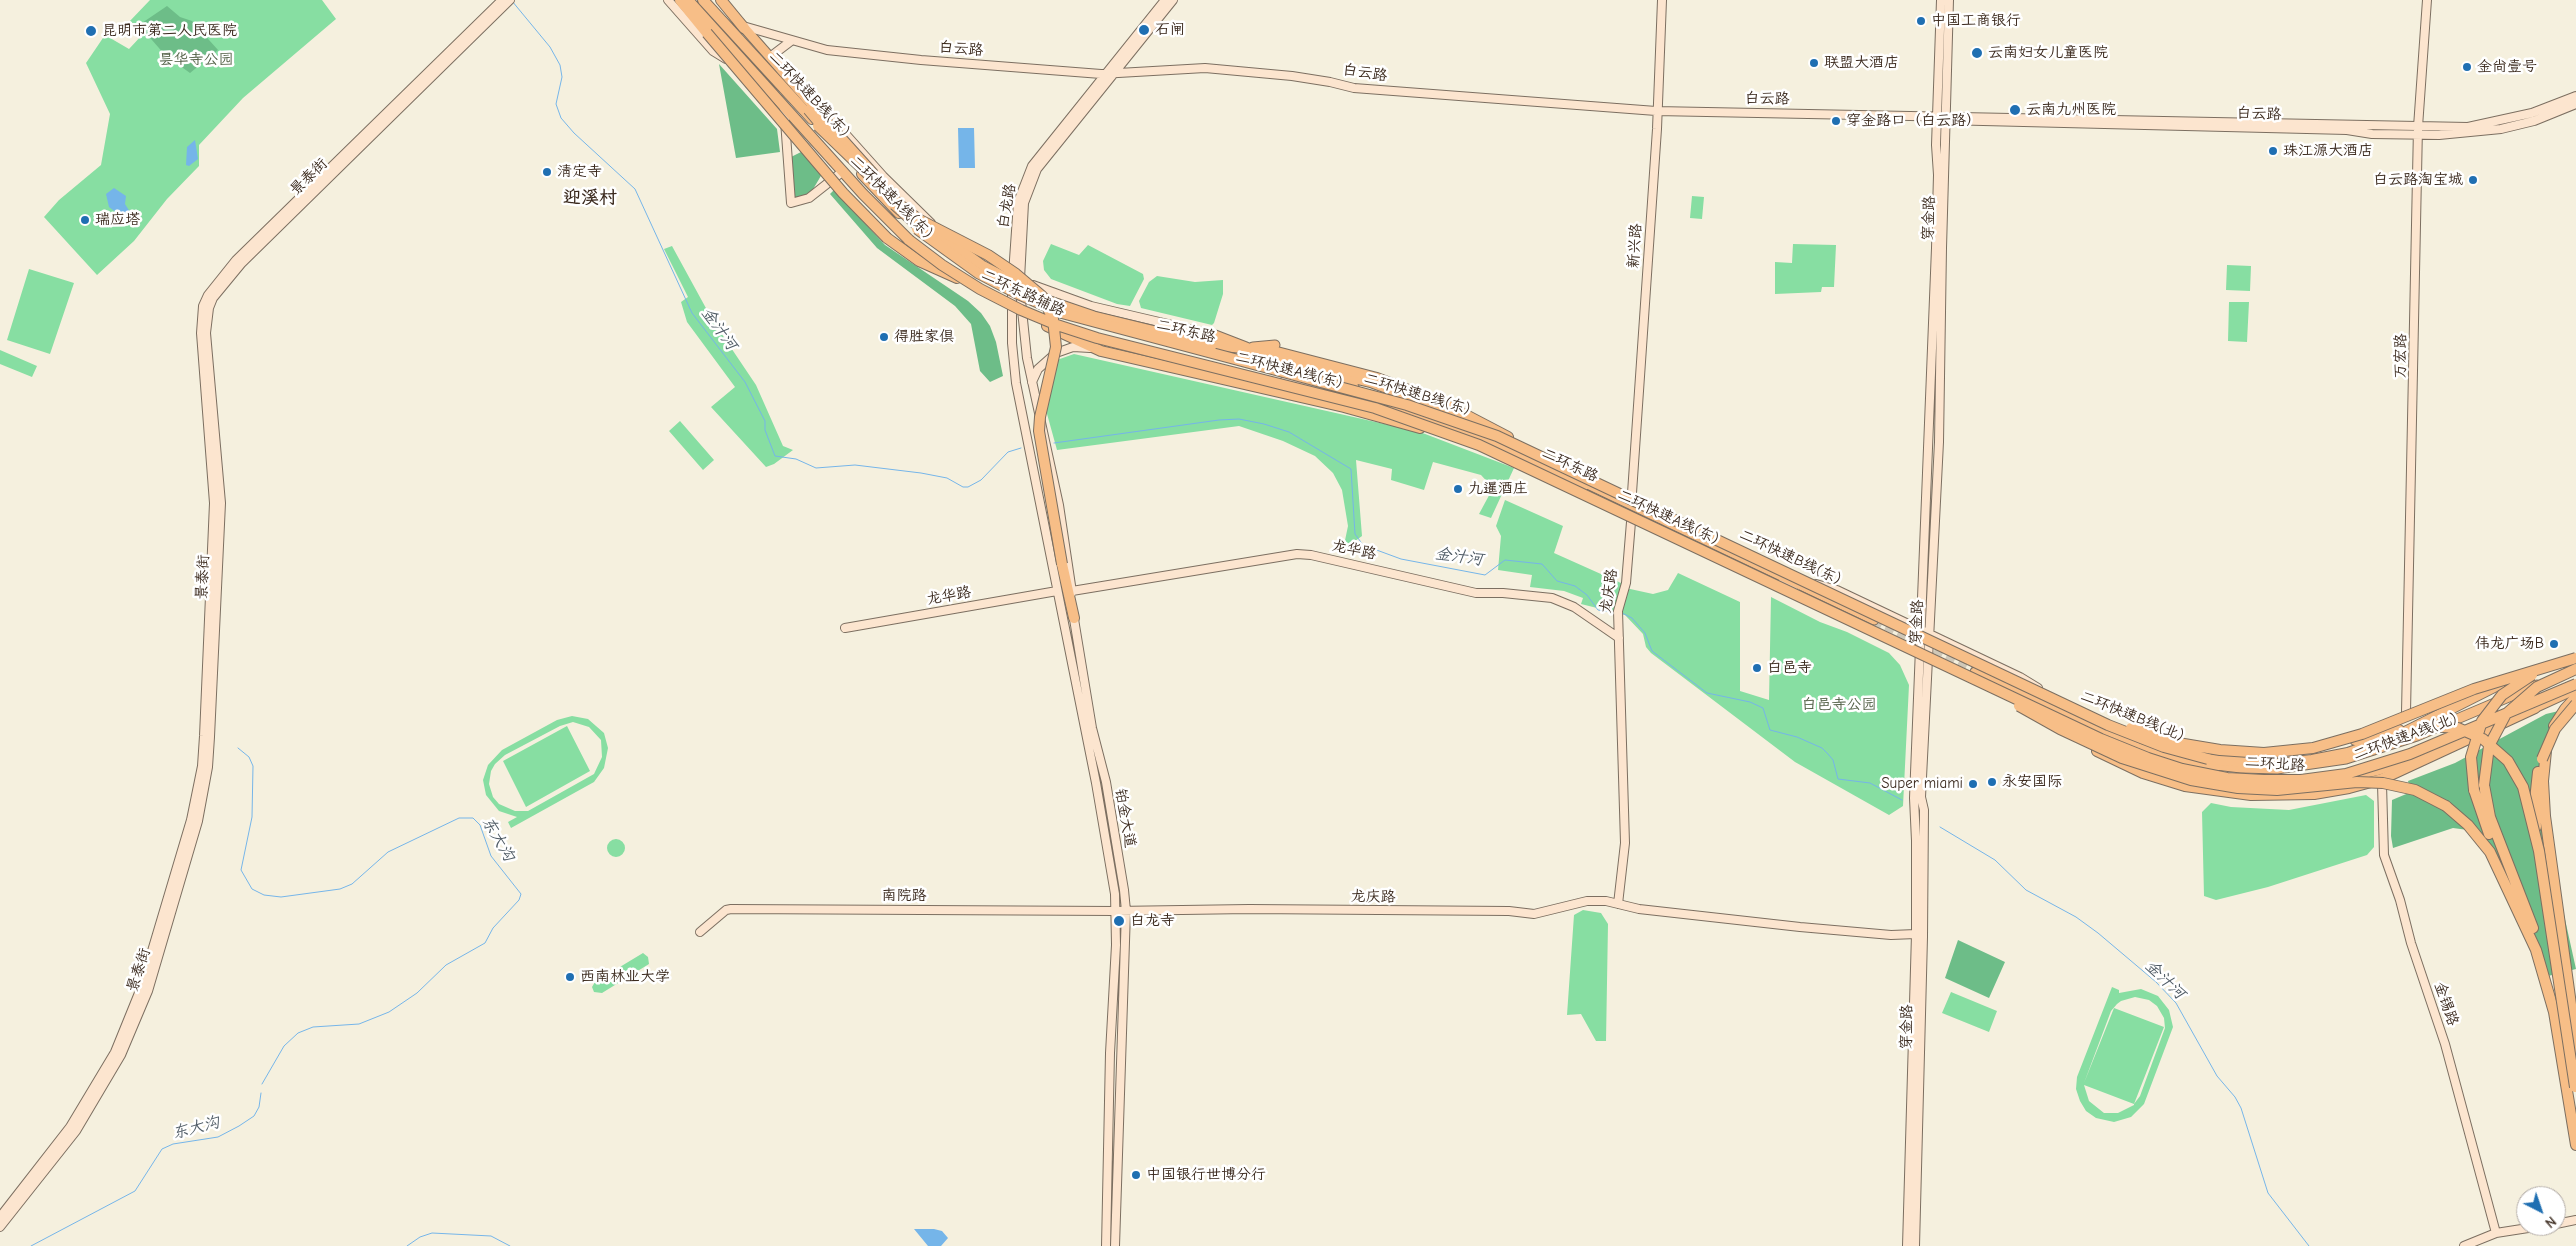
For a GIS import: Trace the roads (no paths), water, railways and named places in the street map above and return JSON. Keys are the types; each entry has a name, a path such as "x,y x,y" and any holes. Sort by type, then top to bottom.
{"highway":[{"path":"680,0 843,193 887,238 919,261 969,283"},
{"name":"二环快速A线(东)","path":"687,0 880,213 928,255 980,289 1021,310 1067,328 1375,408 1435,428 1502,455 1957,673"},
{"name":"二环快速B线(东)","path":"704,0 881,195 928,238 971,268 1026,298 1091,322 1414,407 1479,429 1531,451 1966,654"},
{"path":"721,0 744,28"},
{"path":"818,126 912,214 1000,263 1042,296 1054,319 1056,346 1040,417 1039,431 1062,564 1074,618"},
{"path":"1016,308 1094,348 1358,411 1462,440 1502,455"},
{"path":"1213,344 1268,350 1343,368 1394,384 1443,403 1531,451"},
{"name":"二环快速B线(北)","path":"1966,654 2120,730 2175,751 2224,761 2277,764 2330,757 2384,742 2486,691 2575,662"},
{"path":"2322,746 2378,728 2474,689 2575,662"},
{"path":"2554,1012 2533,942 2479,807 2472,779 2471,757 2479,728 2496,702 2525,679 2575,662"},
{"path":"2572,1090 2554,1012 2526,907 2488,811 2484,774 2491,741 2510,709 2537,687 2575,662"},
{"path":"1957,673 2125,766 2152,777 2185,786 2225,793 2264,796 2302,795 2337,791 2366,784 2397,773 2535,708"},
{"name":"二环快速A线(北)","path":"1957,673 2148,758 2204,774 2264,780 2318,778 2373,767 2420,750 2576,684"},
{"path":"2021,680 2144,732 2190,745 2258,753 2322,746 2430,726 2458,728 2475,734 2497,749 2516,773 2528,802 2539,850"},
{"path":"2572,1090 2574,1035 2546,830 2543,781 2546,752 2553,729 2565,709 2576,697"},
{"path":"2576,704 2555,729 2540,766 2535,807 2539,850 2572,1090 2576,1145"},
{"path":"2060,729 2139,764 2202,783 2277,790 2377,782 2402,786 2421,792 2452,811 2482,840 2500,870 2533,942"}],"main road":[{"path":"704,0 775,69"},
{"path":"716,0 770,57 775,69"},
{"name":"二环东路","path":"775,69 810,108 911,212 944,240 982,265 1036,294 1079,312 1355,378 1416,399 1784,580"},
{"name":"二环东路","path":"1213,344 1340,382 1491,444 1874,622"},
{"path":"1248,348 1275,345"},
{"path":"1248,348 1271,358"},
{"path":"1347,396 1400,408"},
{"name":"二环北路","path":"2063,712 2134,743 2184,759 2241,768 2294,768 2346,759 2398,743 2575,662"},
{"name":"二环北路","path":"1976,671 2139,748 2183,763 2241,776 2309,780 2352,777 2386,768 2458,741 2576,689"}],"street":[{"path":"668,0 713,51 761,81"},
{"name":"二环东路辅路","path":"687,0 842,172 904,236 940,264 969,283 1016,308 1073,330 1347,396"},
{"path":"726,0 744,28"},
{"name":"白龙路","path":"1021,405 1013,360 1016,277 1022,218 1029,186 1044,158 1165,0"},
{"name":"白龙路","path":"1109,74 1173,0"},
{"name":"新兴路","path":"1632,493 1657,130 1656,111 1662,0"},
{"name":"穿金路","path":"1907,1246 1916,934 1914,798 1936,248 1937,116 1941,0"},
{"name":"穿金路","path":"1915,1246 1923,937 1924,810 1922,797 1939,442 1941,258 1950,0"},
{"name":"万宏路","path":"2406,712 2418,132 2427,0"},
{"name":"景泰街","path":"0,1217 70,1127 116,1052 142,988 191,820 202,766 214,503 200,333 203,306 208,295 236,260 504,2"},
{"name":"景泰街","path":"0,1227 76,1131 121,1054 148,991 198,821 208,766 220,503 206,333 209,308 213,298 241,264 504,2"},
{"name":"白云路","path":"744,28 826,50 872,55 1109,74 1204,68 1292,76 1354,88 1656,111 1937,116 1947,118 2466,134 2501,129 2534,121 2576,104"},
{"path":"770,57 791,41"},
{"name":"二环东路辅路","path":"770,57 782,63 891,185 922,215 963,246 1016,277 1091,306 1213,344"},
{"name":"白云路","path":"2418,132 2468,127 2500,121 2532,113 2576,96"},
{"path":"784,107 791,203 809,198 842,172"},
{"name":"白龙路","path":"1016,308 1036,400"},
{"path":"1032,384 1038,369 1056,354 1073,347 1156,350"},
{"path":"1021,405 1021,400 1026,395 1031,395 1036,400"},
{"name":"铂金大道","path":"1036,400 1059,505 1093,754 1111,866 1115,911 1106,1246"},
{"name":"铂金大道","path":"1021,405 1057,591 1093,754 1106,782 1124,890 1126,910 1115,1246"},
{"name":"龙庆路","path":"1618,904 1625,843 1618,614 1626,583 1631,522"},
{"name":"龙华路","path":"1072,591 1287,556 1311,555 1476,593 1503,593 1552,598 1574,607 1619,638"},
{"path":"1784,580 1837,590 1920,629 1966,654"},
{"path":"1784,580 1813,607 1826,614 1929,663 1957,673"},
{"name":"龙华路","path":"845,628 1057,591"},
{"path":"1879,640 1888,640 1896,634 1898,624 1891,616"},
{"path":"1966,654 1959,651 1952,658 1950,668 2008,701 2063,712"},
{"path":"2021,680 2063,712"},
{"name":"金锡路","path":"2382,784 2384,856 2400,900 2411,943 2445,1044 2496,1233"},
{"name":"龙庆路","path":"1115,911 1249,909 1509,911 1534,914 1587,901 1606,901 1640,909 1718,916 1800,927 1891,934 1916,934"},
{"name":"南院路","path":"700,932 726,910 731,909 1115,911"},
{"path":"2464,1246 2496,1233 2516,1230"}],"water":[{"path":"958,128 974,128 975,168 959,168"},
{"path":"195,140 198,159 189,166 186,165 187,147"},
{"path":"114,188 126,196 125,204 130,212 128,219 123,223 120,223 117,213 109,207 106,194"},
{"path":"914,1229 942,1231 948,1238 941,1246 928,1246"}],"waterway":[{"name":"金汁河","path":"512,1 550,47 560,65 562,77 556,104 561,118 574,133 635,189 692,313 745,382 765,421 765,430 775,456 796,459 816,468 855,465 921,473 947,478 963,487 968,487 981,480 1008,452 1021,448"},
{"name":"金汁河","path":"1054,443 1219,420 1239,419 1264,424 1289,432 1351,469 1355,534 1363,545 1401,559 1485,575 1505,560 1542,564 1557,581 1575,586 1587,595 1598,610 1616,613"},
{"name":"金汁河","path":"1622,613 1632,618 1645,633 1652,651 1707,693 1750,702 1763,708 1770,730 1797,737 1822,748 1833,760 1838,779 1870,783 1902,800"},
{"name":"东大沟","path":"238,748 249,757 253,766 252,817 241,870 252,889 264,895 281,897 340,889 352,884 388,852 459,818 473,818 480,825 491,856 521,894 519,900 493,928 485,943 446,965 417,993 389,1012 359,1024 313,1027 298,1033 284,1046 262,1084"},
{"name":"金汁河","path":"1940,827 1995,860 2026,890 2076,917 2098,933 2156,982 2176,1003 2217,1076 2235,1097 2241,1108 2268,1193 2309,1246"},
{"name":"东大沟","path":"31,1246 135,1191 162,1149 173,1144 218,1137 239,1126 254,1116 259,1107 261,1093"},
{"name":"东大沟","path":"407,1246 420,1237 432,1233 491,1236 510,1246"}],"tunnel":[{"path":"1874,620 1977,669"}],"place":[{"name":"中国工商银行","path":"1921,21"},
{"name":"石闸","path":"1144,30"},
{"name":"昆明市第二人民医院","path":"91,31"},
{"name":"云南妇女儿童医院","path":"1977,53"},
{"name":"联盟大酒店","path":"1814,63"},
{"name":"金尚壹号","path":"2467,67"},
{"name":"云南九州医院","path":"2015,110"},
{"name":"穿金路口（白云路）","path":"1836,121"},
{"name":"珠江源大酒店","path":"2273,151"},
{"name":"清定寺","path":"547,172"},
{"name":"白云路淘宝城","path":"2473,180"},
{"name":"瑞应塔","path":"85,220"},
{"name":"得胜家俱","path":"884,337"},
{"name":"九暹酒庄","path":"1458,489"},
{"name":"伟龙广场B","path":"2554,644"},
{"name":"白邑寺","path":"1757,668"},
{"name":"永安国际","path":"1992,782"},
{"name":"Super miami","path":"1973,784"},
{"name":"白龙寺","path":"1119,921"},
{"name":"西南林业大学","path":"570,977"},
{"name":"中国银行世博分行","path":"1136,1175"}],"district":[{"name":"迎溪村","path":"590,198"}],"park label":[{"name":"昙华寺公园","path":"196,60"},
{"name":"白邑寺公园","path":"1839,705"}]}
